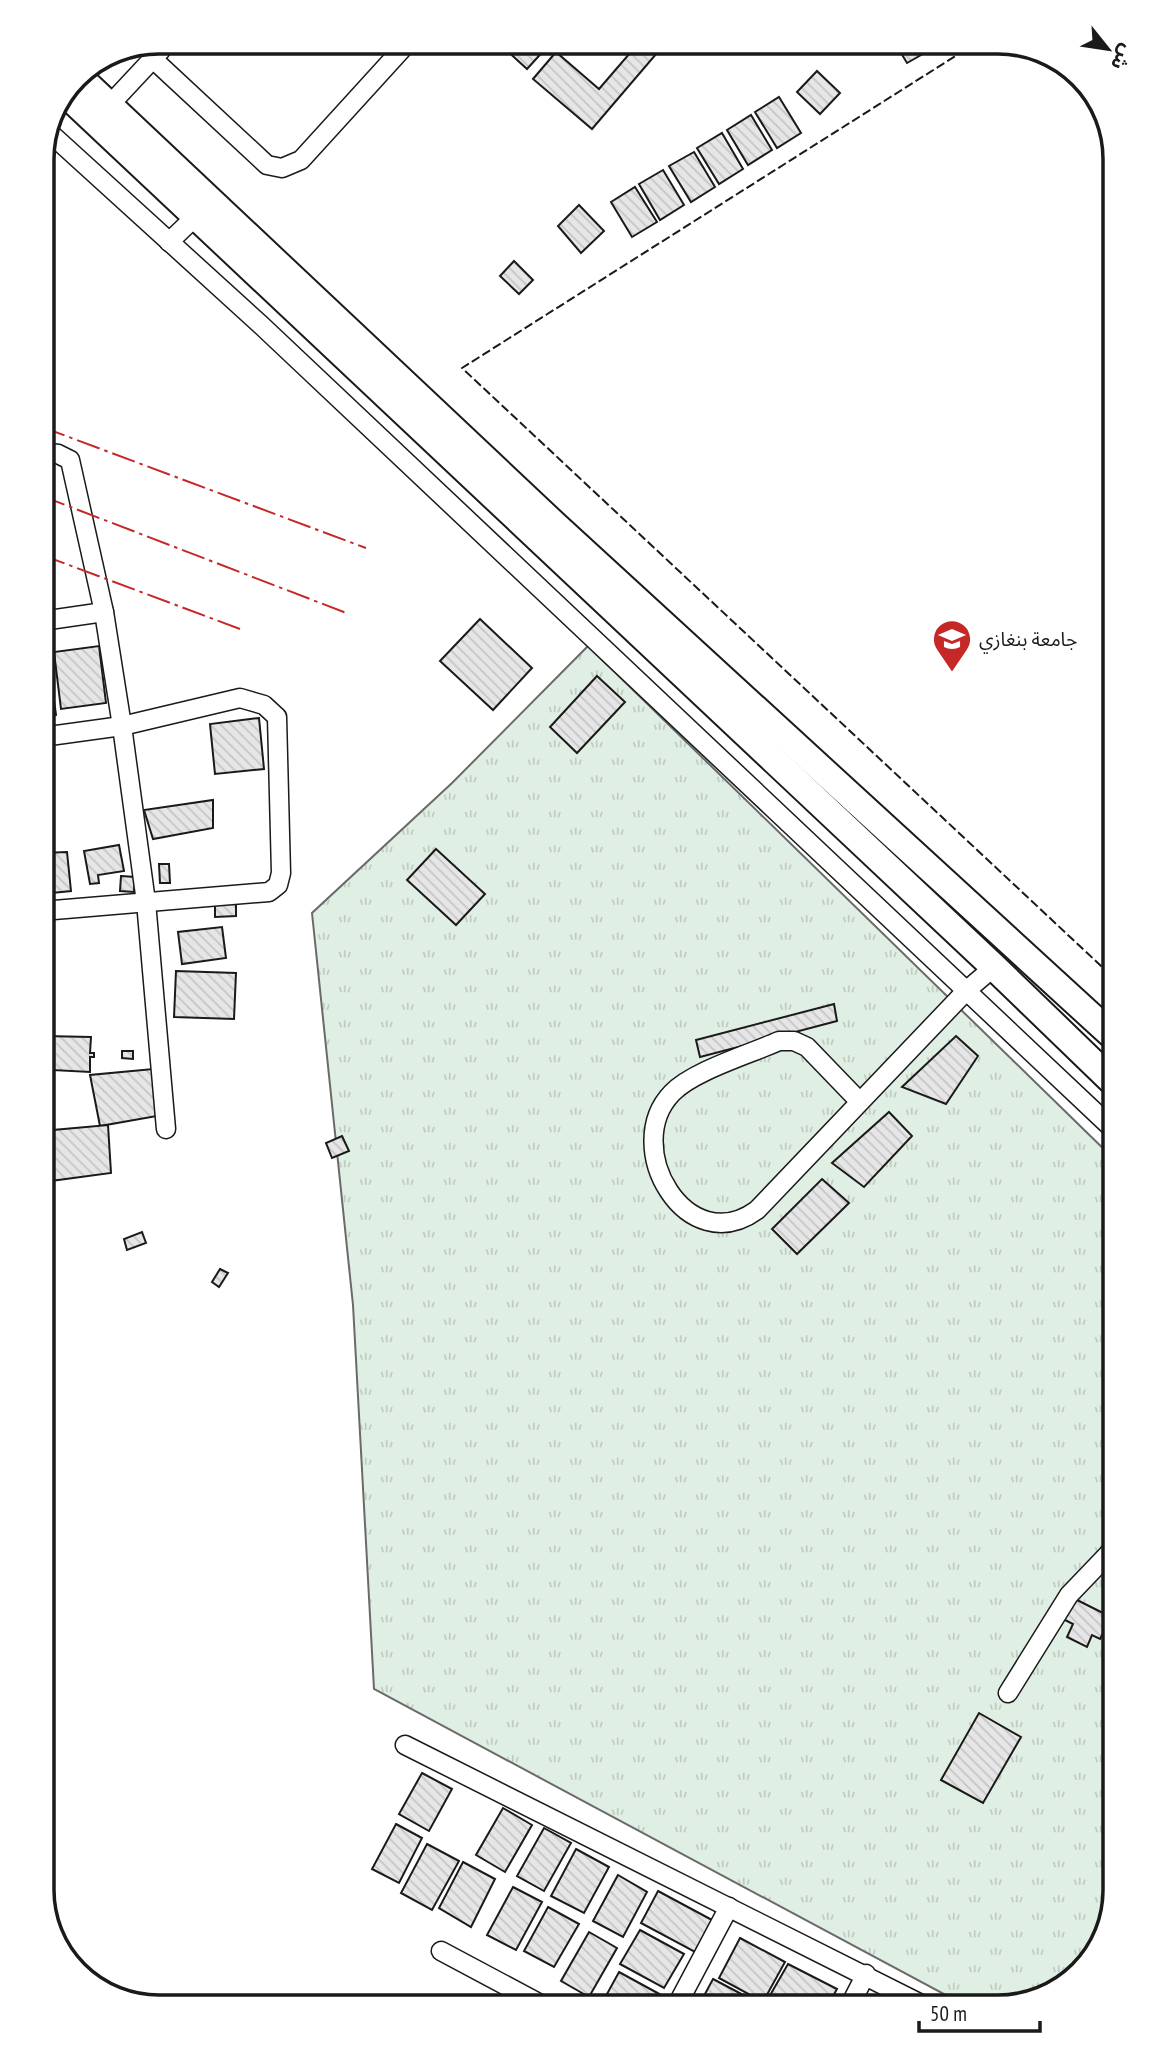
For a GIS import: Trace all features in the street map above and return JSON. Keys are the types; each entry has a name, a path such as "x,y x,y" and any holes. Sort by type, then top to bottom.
{"highway":[{"path":"84,86 102,113 195,217 1103,1072"},
{"path":"74,99 102,113 1103,1027"}],"street":[{"path":"102,113 157,55 267,165 282,168 301,160 398,54"},
{"path":"57,139 271,334 1103,1119"},
{"path":"169,242 195,217"},
{"path":"54,454 70,460 104,612 146,902 166,1129"},
{"path":"54,619 104,612"},
{"path":"54,735 122,726 240,698 264,705 278,717 281,873 278,885 269,892 54,910"},
{"path":"860,1102 807,1047 794,1041 779,1041 693,1078 673,1092 654,1124 652,1136 655,1160 666,1184 689,1213 698,1219 718,1224 739,1221 757,1210 967,990 994,967"},
{"path":"1008,1693 1069,1595 1103,1560"},
{"path":"405,1745 904,1995"},
{"path":"682,1995 729,1907"},
{"path":"442,1951 524,1995"},
{"path":"855,1995 866,1975"}],"green space":[{"path":"588,646 1103,1148 1103,1890 1095,1930 1085,1948 1067,1969 1044,1984 1018,1993 946,1995 374,1689 353,1305 312,913 452,783"}],"building":[{"path":"511,54 541,54 527,69"},
{"path":"554,54 558,54 599,89 629,54 656,54 592,129 533,79"},
{"path":"902,54 923,54 907,63"},
{"path":"817,71 840,93 820,114 797,92"},
{"path":"779,97 801,133 777,148 755,112"},
{"path":"751,115 772,150 748,165 727,130"},
{"path":"722,133 743,169 719,184 697,148"},
{"path":"694,152 715,187 691,202 669,166"},
{"path":"663,170 684,205 660,220 639,184"},
{"path":"635,187 657,222 632,237 611,202"},
{"path":"579,205 604,231 581,253 558,226"},
{"path":"514,261 533,280 519,294 500,276"},
{"path":"480,619 532,668 493,710 440,661"},
{"path":"99,646 106,703 61,709 54,652"},
{"path":"597,676 625,702 577,753 550,727"},
{"path":"259,718 264,769 215,774 210,724"},
{"path":"213,800 213,828 153,839 144,810"},
{"path":"119,845 124,871 98,875 99,883 90,884 84,851"},
{"path":"436,849 485,894 456,925 407,880"},
{"path":"67,852 71,891 54,893 54,853"},
{"path":"159,864 169,864 170,883 160,883"},
{"path":"121,876 135,877 134,892 120,891"},
{"path":"215,898 236,898 236,916 215,917"},
{"path":"222,927 226,958 182,964 178,932"},
{"path":"176,971 236,973 234,1019 174,1017"},
{"path":"834,1004 837,1021 700,1057 696,1040"},
{"path":"54,1036 91,1037 90,1053 94,1053 94,1057 90,1057 90,1072 54,1070"},
{"path":"956,1036 978,1056 946,1104 902,1087"},
{"path":"122,1051 133,1051 133,1059 122,1058"},
{"path":"153,1069 157,1116 100,1126 90,1075"},
{"path":"889,1112 912,1136 864,1187 832,1163"},
{"path":"108,1125 111,1173 54,1181 54,1130"},
{"path":"342,1136 349,1151 332,1158 326,1143"},
{"path":"822,1179 849,1203 797,1254 772,1229"},
{"path":"142,1232 146,1243 127,1250 124,1239"},
{"path":"220,1269 228,1273 219,1287 212,1282"},
{"path":"1073,1598 1103,1613 1103,1633 1100,1639 1092,1635 1087,1647 1067,1637 1073,1624 1063,1619"},
{"path":"979,1713 1021,1737 983,1803 941,1780"},
{"path":"422,1773 452,1789 429,1831 399,1814"},
{"path":"503,1808 532,1825 505,1872 476,1855"},
{"path":"396,1824 422,1838 399,1883 372,1869"},
{"path":"544,1828 571,1843 544,1891 517,1876"},
{"path":"427,1844 459,1861 432,1910 401,1893"},
{"path":"576,1849 609,1867 584,1913 551,1896"},
{"path":"463,1862 495,1879 471,1927 439,1908"},
{"path":"618,1875 647,1892 623,1937 593,1921"},
{"path":"513,1887 542,1902 516,1950 487,1935"},
{"path":"658,1891 712,1920 695,1952 641,1923"},
{"path":"548,1907 579,1924 554,1967 524,1951"},
{"path":"640,1930 684,1954 664,1988 620,1964"},
{"path":"589,1932 617,1948 590,1995 561,1981"},
{"path":"740,1938 785,1962 767,1995 750,1995 719,1978"},
{"path":"788,1964 837,1989 834,1995 770,1995"},
{"path":"619,1972 661,1995 606,1995"},
{"path":"713,1979 743,1995 704,1995"}],"fence":[{"path":"959,54 462,368 1103,968"}],"power":[{"path":"54,431 366,548"},
{"path":"54,501 349,614"},
{"path":"54,559 240,629"}],"place":[{"name":"جامعة بنغازي","path":"952,673"}]}
